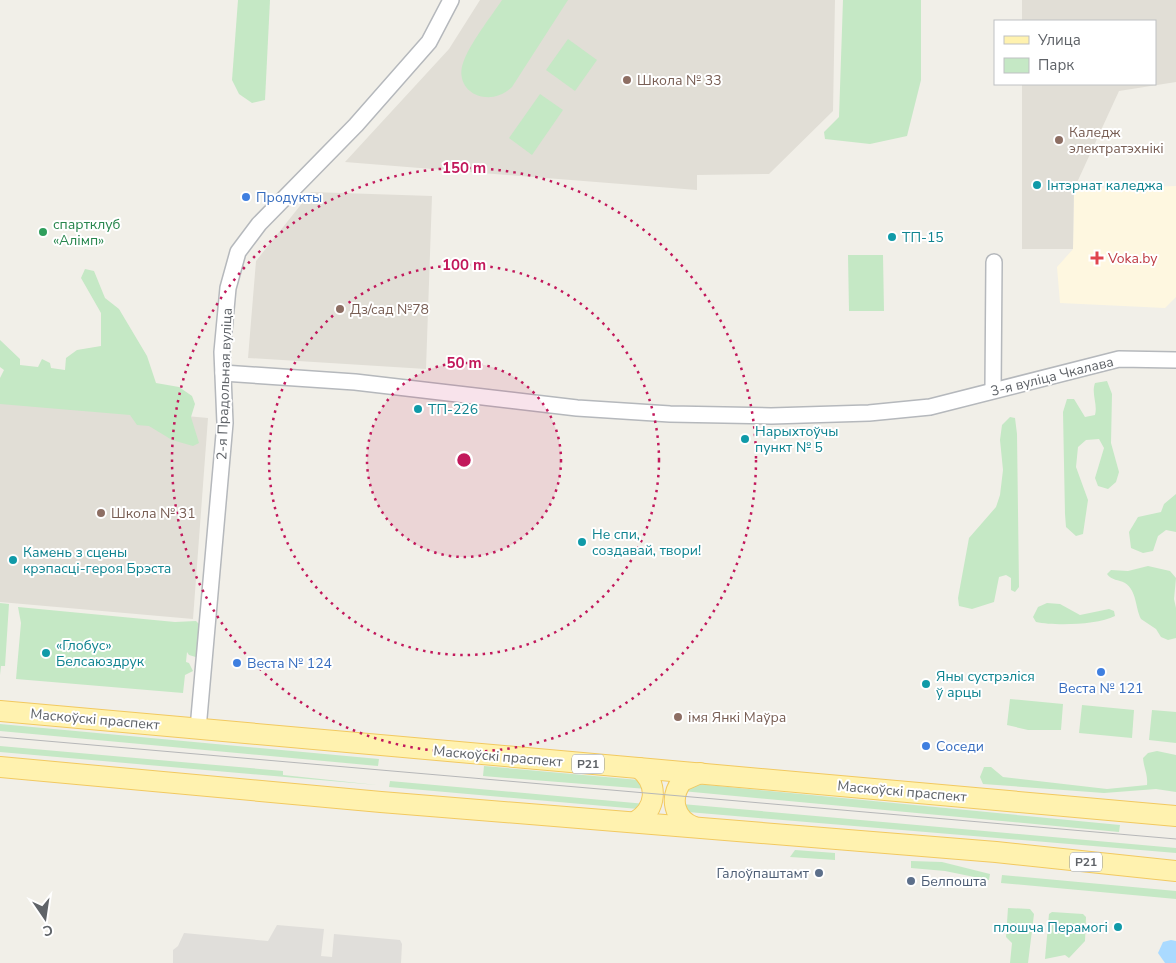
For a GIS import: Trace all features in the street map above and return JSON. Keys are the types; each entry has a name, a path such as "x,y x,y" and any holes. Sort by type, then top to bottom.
{"main road":[{"name":"Маскоўскі праспект","path":"0,710 1176,816"},
{"name":"Р21","path":"0,767 380,802 996,852 1176,871"},
{"path":"635,822 647,812 653,797 652,784 639,768"},
{"path":"694,827 679,816 674,799 682,781 700,773"}],"street":[{"name":"2-я Прадольная вуліца","path":"198,729 226,423 222,352 228,288 238,252 259,224 356,126 429,42 451,0"},
{"path":"993,390 994,262"},
{"name":"3-я вуліца Чкалава","path":"224,373 355,382 577,408 670,414 771,416 869,413 930,407 1119,359 1176,360"}],"shaded area":[{"name":"Школа № 33","path":"480,0 835,0 833,111 769,174 697,175 697,190 345,162 449,49"},
{"name":"Каледж электратэхнікі","path":"1022,0 1176,0 1176,82 1119,91 1074,189 1073,249 1022,249 1022,85 1156,85 1156,20 1022,20"},
{"path":"1176,186 1176,297 1165,308 1060,303 1057,267 1073,249 1074,189"},
{"name":"Дз/сад №78","path":"311,192 432,196 426,369 248,358 256,261"},
{"name":"Школа № 31","path":"0,399 208,418 193,619 0,602"},
{"path":"277,925 324,929 321,956 332,957 334,934 400,940 402,944 401,963 173,963 173,950 178,946 184,933 268,941"}],"green space":[{"path":"238,0 270,0 265,100 252,103 239,94 232,80"},
{"path":"502,0 568,0 512,87 503,94 494,97 484,97 468,90 463,82 461,74 463,63 475,39"},
{"path":"843,0 921,0 921,80 907,136 870,144 825,139 824,132 839,117"},
{"path":"568,39 597,60 575,91 546,70"},
{"path":"540,94 563,110 532,155 509,138"},
{"path":"848,255 883,255 884,311 849,311"},
{"path":"85,269 94,271 105,298 119,309 147,356 156,383 179,387 192,396 195,404 191,417 199,443 193,446 172,440 149,426 137,425 130,415 0,404 0,378 4,370 0,367 0,340 20,359 20,365 38,367 42,359 50,363 51,368 65,370 66,358 77,350 101,346 101,313 81,278"},
{"path":"1107,381 1112,394 1111,443 1119,472 1116,482 1108,489 1098,486 1095,478 1104,448 1099,439 1086,440 1078,447 1076,467 1088,500 1083,534 1076,536 1066,527 1063,412 1067,399 1074,399 1085,417 1095,415 1095,383"},
{"path":"1010,417 1015,418 1017,434 1019,587 1015,592 1011,590 1011,578 1006,575 999,577 994,602 972,609 959,606 958,598 969,538 996,507 1000,495 1003,470 1000,440 1002,425"},
{"path":"1176,494 1176,532 1166,530 1158,536 1153,551 1143,553 1131,548 1129,532 1138,517 1161,512 1164,504"},
{"path":"1148,566 1170,571 1176,578 1174,599 1176,608 1176,638 1168,640 1161,637 1156,629 1141,619 1134,595 1129,586 1111,578 1107,574 1111,570 1128,571"},
{"path":"0,603 9,604 5,666 1,666 0,675"},
{"path":"1047,603 1060,604 1080,615 1109,609 1114,611 1115,616 1076,624 1036,622 1033,617 1038,607"},
{"path":"18,607 175,622 196,621 202,627 199,658 189,655 187,652 186,662 189,663 193,671 185,675 183,693 16,679 21,623"},
{"path":"1010,699 1063,704 1061,730 1028,730 1007,725"},
{"path":"1082,705 1134,710 1132,738 1079,733"},
{"path":"1152,710 1176,712 1176,743 1149,740"},
{"path":"0,724 379,759 378,766 0,731"},
{"path":"0,746 283,771 283,775 377,785 0,752"},
{"path":"1157,751 1176,755 1176,792 1156,789 1104,793 983,784 980,777 984,767 991,767 1003,777 1107,789 1147,785 1143,758 1148,753"},
{"path":"484,766 639,780 647,789 483,776"},
{"path":"390,781 646,804 638,809 389,787"},
{"path":"698,784 1120,825 1119,832 682,791"},
{"path":"682,804 1176,848 1176,853 688,812"},
{"path":"795,850 835,853 835,860 790,857"},
{"path":"911,861 942,862 990,874 989,880 945,871 911,868"},
{"path":"1002,875 1176,891 1176,899 1001,883"},
{"path":"1008,908 1030,909 1034,914 1028,963 1010,963 1012,943 1006,937"},
{"path":"1052,912 1083,914 1086,917 1085,941 1069,958 1065,955 1045,959 1049,914"}],"water":[{"path":"1176,941 1176,963 1165,963 1158,953 1163,942"}],"tram line":[{"path":"0,737 1176,839"}],"place":[{"name":"Школа № 33","path":"627,80"},
{"name":"Каледж электратэхнікі","path":"1059,140"},
{"name":"Інтэрнат каледжа","path":"1037,185"},
{"name":"Продукты","path":"246,197"},
{"name":"спартклуб «Алімп»","path":"43,232"},
{"name":"ТП-15","path":"892,237"},
{"name":"Voka.by","path":"1097,258"},
{"name":"Дз/сад №78","path":"340,309"},
{"name":"ТП-226","path":"418,409"},
{"name":"Нарыхтоўчы пункт № 5","path":"745,439"},
{"name":"Школа № 31","path":"101,513"},
{"name":"Не спи, создавай, твори!","path":"582,542"},
{"name":"Камень з сцены крэпасці-героя Брэста","path":"13,560"},
{"name":"«Глобус» Белсаюздрук","path":"46,653"},
{"name":"Веста № 124","path":"237,663"},
{"name":"Веста № 121","path":"1101,672"},
{"name":"Яны сустрэліся ў арцы","path":"926,684"},
{"name":"імя Янкі Маўра","path":"678,717"},
{"name":"Соседи","path":"926,746"},
{"name":"Галоўпаштамт","path":"819,873"},
{"name":"Белпошта","path":"911,881"},
{"name":"плошча Перамогі","path":"1118,927"}]}
